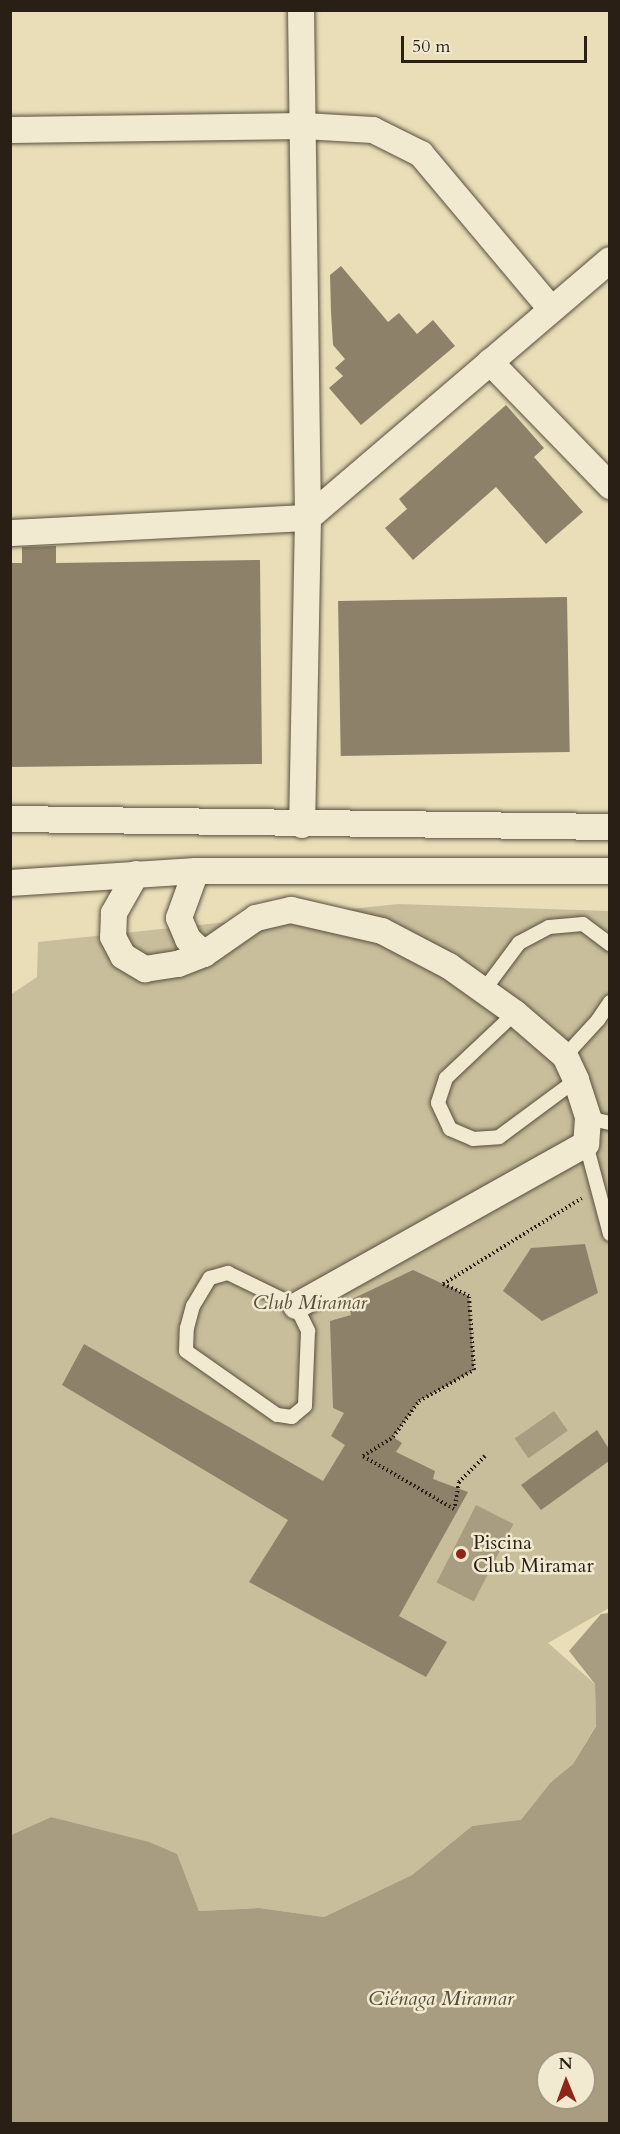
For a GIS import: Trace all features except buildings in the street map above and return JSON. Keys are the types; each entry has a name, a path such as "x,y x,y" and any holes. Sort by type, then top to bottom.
{"street":[{"path":"301,10 308,518 302,825"},
{"path":"10,130 304,126 374,130 421,153 551,309"},
{"path":"10,533 308,518 609,260"},
{"path":"490,362 609,486"},
{"path":"10,819 302,825 609,827"},
{"path":"10,883 196,871 609,871"},
{"path":"196,871 179,918 188,939 204,954"},
{"path":"136,874 114,913 113,937 123,956 145,969 178,964 204,954 256,918 291,910 382,931 449,966 514,1012 565,1056 599,1120 586,1144 296,1306"}],"lane":[{"path":"484,990 519,943 549,927 583,924 609,944"},
{"path":"565,1056 598,1020 609,1002"},
{"path":"514,1012 446,1078 438,1103 450,1129 473,1139 499,1137 576,1080"},
{"path":"586,1144 599,1186 609,1234"},
{"path":"228,1273 296,1306 308,1331 305,1406 292,1417 277,1415 186,1351 187,1328 193,1306 210,1278 228,1273"}],"path":[{"path":"485,1456 459,1482 454,1509 363,1456 393,1437 418,1401 474,1370 469,1296 443,1284 554,1218 599,1186"}],"green space":[{"name":"Club Miramar","path":"398,904 609,911 609,1608 548,1643 595,1684 596,1725 573,1764 551,1782 521,1821 472,1826 412,1875 324,1917 259,1908 199,1911 177,1855 51,1817 11,1835 10,995 37,977 38,942"}],"water":[{"path":"554,1411 568,1431 528,1458 515,1439"},
{"path":"476,1505 513,1524 474,1602 437,1583"},
{"name":"Ciénaga Miramar","path":"609,1613 609,2123 11,2123 11,1835 51,1817 149,1842 177,1854 199,1911 259,1908 324,1917 412,1875 472,1826 521,1820 551,1782 573,1764 596,1726 595,1684 569,1651 601,1614"}],"place":[{"name":"Piscina Club Miramar","path":"461,1554"}]}
